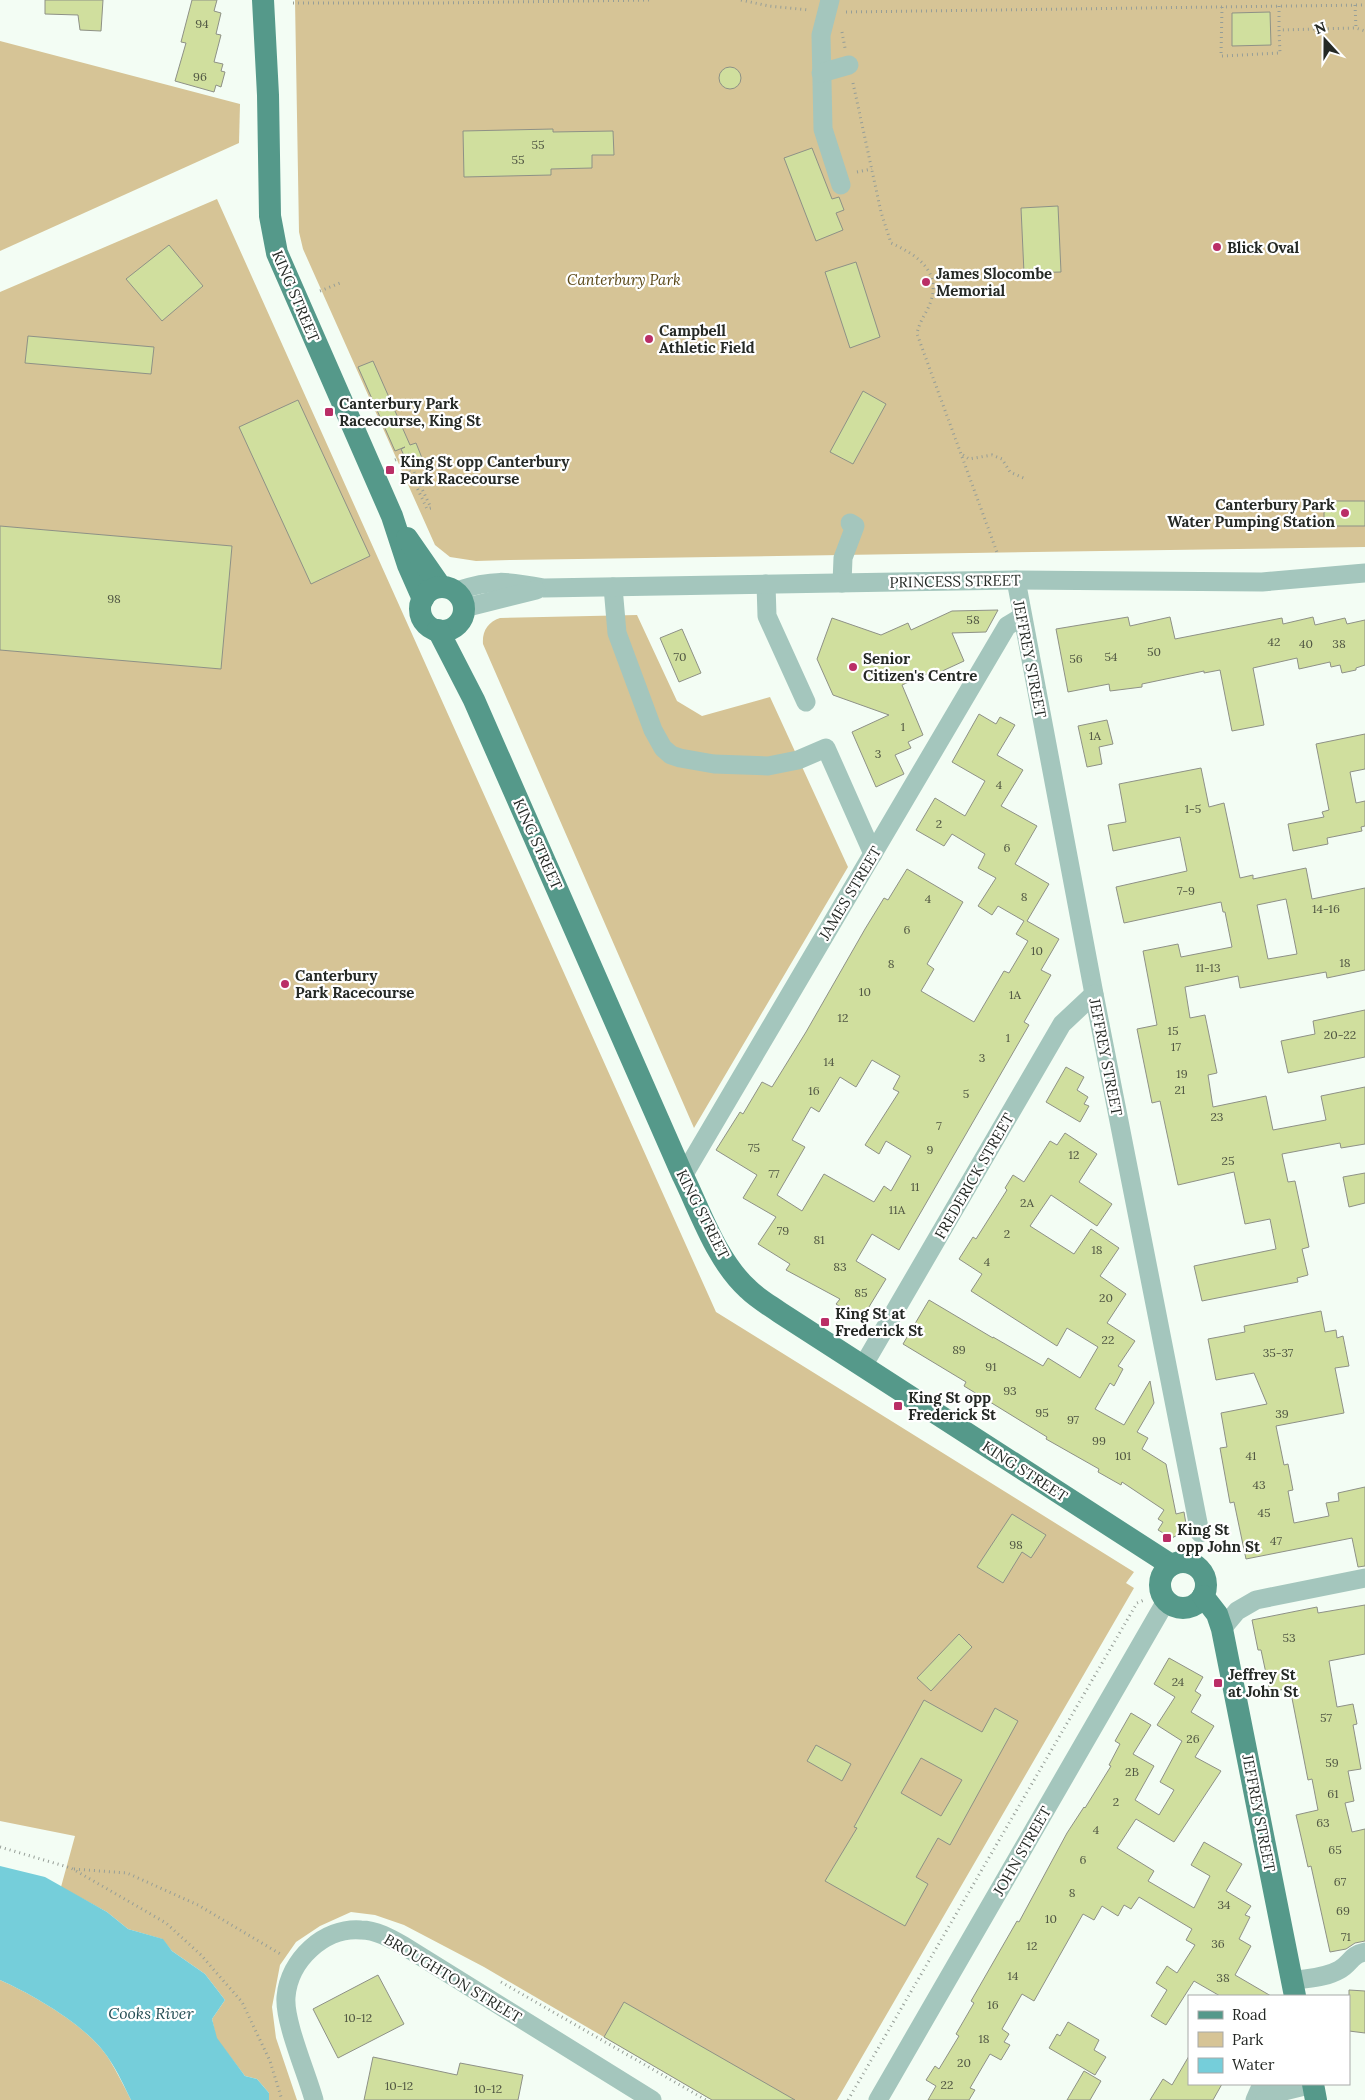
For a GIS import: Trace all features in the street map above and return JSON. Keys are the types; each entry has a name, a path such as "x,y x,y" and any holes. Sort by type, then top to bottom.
{"main road":[{"name":"KING STREET","path":"263,0 268,96 270,216 274,240 285,272 392,516 408,565 446,607 474,700 683,1176 719,1250 747,1289 779,1312 1171,1565"},
{"path":"1185,1562 1199,1568 1206,1581 1203,1596 1192,1606 1186,1608 1158,1599 1162,1596 1159,1582 1165,1569 1171,1565 1185,1562"},
{"path":"1203,1596 1217,1614 1222,1629"},
{"name":"JEFFREY STREET","path":"1222,1629 1293,1988"},
{"path":"1313,2085 1316,2100"}],"street":[{"path":"831,8 821,35 823,129 841,185"},
{"path":"821,73 850,66"},
{"path":"842,583 843,558 855,526 850,523"},
{"name":"PRINCESS STREET","path":"446,607 544,588 1016,580 1262,582 1365,573"},
{"name":"JEFFREY STREET","path":"1016,580 1094,994 1200,1534"},
{"path":"766,584 768,616 806,702"},
{"path":"613,587 616,633 653,730 663,748 671,755 680,758 714,764 768,766 798,760 826,748 873,854"},
{"name":"JAMES STREET","path":"683,1176 1008,626 1022,617"},
{"name":"FREDERICK STREET","path":"863,1366 1062,1024 1094,994"},
{"path":"1222,1629 1237,1611 1256,1600 1365,1578"},
{"name":"JOHN STREET","path":"878,2100 1158,1599"},
{"name":"BROUGHTON STREET","path":"314,2100 287,2011 286,1998 288,1986 298,1962 321,1940 349,1930 377,1933 404,1946 652,2100"},
{"path":"1293,1988 1339,1971 1346,1966 1352,1957 1365,1952"},
{"path":"1255,2100 1262,2085"},
{"path":"1265,2100 1276,2093 1309,2085"}],"path":[{"path":"293,3 652,0"},
{"path":"740,0 769,6 831,8 1365,5"},
{"path":"1222,7 1222,56 1280,53 1279,6"},
{"path":"1355,6 1356,28"},
{"path":"831,8 850,66 881,212 891,243 916,256 926,265 931,280 931,300 919,324 917,334 998,555"},
{"path":"1279,30 1356,28 1365,31"},
{"path":"857,172 872,168"},
{"path":"320,292 340,283"},
{"path":"395,460 407,454 431,508 427,509 406,464 403,465 407,474 403,476"},
{"path":"962,454 969,459 992,455 1002,459 1010,472 1026,479"},
{"path":"848,2100 1137,1603 1158,1599"},
{"path":"0,1847 71,1868 127,1873 198,1905 298,1962"},
{"path":"71,1868 166,1923 201,1955 242,2002 270,2061 282,2100"},
{"path":"498,1980 706,2100"}],"green space":[{"name":"Canterbury Park","path":"295,0 1365,0 1365,547 476,561 450,557 435,545 303,249 299,232"},
{"path":"0,41 240,104 239,143 0,251"},
{"name":"Canterbury Park Racecourse","path":"217,199 716,1312 1134,1572 1126,1583 1134,1588 837,2100 712,2100 484,1967 404,1925 375,1915 351,1912 320,1926 296,1942 280,1965 272,2007 276,2038 297,2100 269,2100 269,2093 257,2079 245,2076 216,2038 212,2019 225,2000 205,1974 172,1951 162,1939 128,1929 107,1912 61,1887 75,1836 0,1821 0,292"},
{"path":"637,615 677,701 702,716 770,697 848,867 694,1128 483,644 487,628 492,622 500,618"},
{"path":"0,1980 29,1994 60,2013 88,2035 109,2059 131,2100 0,2100"}],"water":[{"name":"Cooks River","path":"0,1866 45,1877 107,1912 128,1929 163,1939 172,1951 205,1974 225,2000 212,2019 217,2038 245,2076 257,2079 269,2093 269,2100 131,2100 109,2059 88,2035 44,2003 0,1980"}],"building":[{"path":"45,0 103,0 101,31 80,30 78,15 45,14"},
{"path":"192,0 217,0 214,11 221,13 216,34 221,35 214,62 223,64 221,71 225,72 221,87 216,85 214,92 175,81 186,43 181,42"},
{"path":"1270,12 1271,45 1232,46 1232,13"},
{"path":"726,67 734,67 741,74 741,82 734,89 726,89 719,82 719,74"},
{"path":"553,129 553,132 613,131 614,155 592,155 592,168 551,169 551,175 464,177 463,131"},
{"path":"812,148 832,199 839,197 844,210 836,213 843,230 816,241 784,158"},
{"path":"1058,206 1061,272 1024,273 1021,208"},
{"path":"169,245 203,286 162,321 126,279"},
{"path":"856,262 880,337 850,348 825,272"},
{"path":"28,336 154,347 151,374 25,363"},
{"path":"373,361 410,445 416,443 424,463 410,469 401,449 405,447 395,451 358,367"},
{"path":"863,391 886,404 853,464 830,452"},
{"path":"298,400 370,556 311,584 239,427"},
{"name":"Canterbury Park Water Pumping Station","path":"1324,501 1365,501 1365,526 1324,526"},
{"path":"0,526 232,546 221,669 0,650"},
{"path":"998,610 986,632 952,633 964,661 938,673 936,670 902,685 923,735 908,742 911,748 895,755 904,774 876,787 852,732 889,715 833,695 817,659 832,618 881,635 908,623 911,630 952,611"},
{"path":"1128,617 1130,626 1170,617 1175,639 1282,618 1283,624 1313,617 1315,625 1345,618 1347,624 1365,620 1365,665 1356,668 1356,670 1342,673 1340,665 1331,667 1330,662 1299,669 1297,658 1253,668 1264,725 1232,731 1220,670 1204,673 1204,671 1142,684 1142,687 1110,691 1109,684 1068,692 1056,629"},
{"path":"682,629 701,673 679,682 660,638"},
{"path":"979,714 996,724 1000,717 1015,725 997,755 1023,770 1001,806 1037,826 1015,864 1049,884 1027,921 1059,939 1041,970 1051,975 1024,1022 1029,1025 899,1250 872,1234 856,1261 886,1279 861,1320 836,1304 840,1299 786,1270 790,1264 758,1244 776,1217 743,1198 757,1175 716,1150 740,1112 743,1114 762,1082 772,1087 884,898 888,900 907,869 963,902 927,964 934,969 921,991 974,1022 1004,971 1009,973 1028,941 1016,934 1024,921 998,906 992,915 978,906 996,878 978,868 985,854 952,834 944,846 916,830 935,798 965,816 985,781 952,762","holes":["872,1060 900,1076 893,1089 899,1092 865,1145 879,1154 886,1141 911,1156 891,1191 884,1186 874,1202 824,1174 802,1211 777,1195 805,1147 792,1140 811,1107 819,1112 840,1077 856,1087"]},
{"path":"1107,720 1113,744 1099,747 1102,764 1087,767 1078,726"},
{"path":"1365,734 1365,769 1350,772 1356,803 1365,801 1365,826 1361,827 1362,831 1327,838 1328,844 1293,851 1288,824 1324,817 1322,812 1329,810 1316,744"},
{"path":"1201,768 1209,807 1224,803 1240,878 1253,875 1253,879 1306,868 1312,899 1365,888 1365,970 1327,978 1326,972 1240,988 1238,976 1185,987 1190,1018 1205,1015 1217,1073 1208,1075 1213,1107 1266,1096 1273,1130 1326,1120 1321,1096 1365,1087 1365,1144 1341,1148 1340,1143 1282,1154 1288,1182 1295,1181 1309,1247 1302,1249 1308,1275 1297,1278 1298,1282 1202,1301 1194,1266 1276,1249 1270,1219 1245,1224 1234,1172 1178,1185 1160,1101 1152,1103 1137,1029 1157,1025 1143,951 1178,944 1181,957 1232,947 1225,912 1223,912 1221,902 1124,923 1116,887 1187,871 1180,837 1113,851 1108,825 1126,822 1119,784","holes":["1286,899 1297,954 1268,959 1257,905"]},
{"path":"1365,1010 1365,1057 1288,1073 1281,1041 1315,1034 1313,1021"},
{"path":"1066,1067 1084,1077 1077,1090 1088,1097 1084,1104 1089,1106 1080,1122 1046,1102"},
{"path":"1065,1133 1097,1154 1079,1182 1112,1204 1097,1226 1051,1195 1030,1226 1074,1254 1091,1229 1119,1248 1100,1276 1126,1294 1107,1323 1135,1341 1118,1366 1123,1369 1114,1386 1110,1383 1095,1409 1124,1425 1150,1381 1154,1403 1137,1432 1148,1438 1142,1449 1166,1464 1176,1514 1184,1512 1187,1530 1180,1534 1181,1536 1179,1534 1172,1538 1158,1530 1163,1522 1158,1519 1164,1510 1122,1482 1121,1485 1098,1472 1099,1469 1046,1439 1047,1437 964,1386 966,1382 903,1344 929,1300 1043,1366 1048,1358 1080,1378 1098,1347 1067,1328 1057,1346 971,1291 982,1274 959,1259 973,1237 976,1239 1007,1190 1005,1188 1013,1175 1024,1182 1050,1141 1057,1145"},
{"path":"1365,1173 1365,1203 1349,1207 1343,1177"},
{"path":"1321,1311 1325,1332 1336,1330 1337,1338 1343,1336 1349,1366 1335,1368 1344,1413 1276,1426 1284,1465 1288,1464 1293,1490 1288,1491 1294,1523 1329,1516 1326,1503 1339,1501 1338,1493 1365,1487 1365,1566 1358,1567 1352,1538 1246,1559 1234,1502 1230,1503 1220,1448 1227,1447 1221,1413 1267,1404 1254,1373 1216,1380 1208,1339 1245,1332 1244,1326"},
{"path":"1012,1514 1046,1535 1031,1558 1022,1552 1003,1583 977,1567"},
{"path":"1365,1605 1365,1654 1329,1661 1337,1707 1353,1704 1357,1724 1353,1725 1361,1769 1348,1771 1354,1801 1345,1803 1352,1832 1365,1829 1365,1941 1355,1943 1346,1949 1330,1952 1311,1866 1308,1867 1296,1815 1318,1810 1312,1779 1308,1780 1290,1688 1270,1692 1252,1620 1317,1607 1318,1613"},
{"path":"959,1634 972,1647 931,1691 917,1678"},
{"path":"1169,1658 1203,1677 1195,1691 1201,1695 1191,1712 1214,1726 1195,1757 1221,1771 1174,1842 1136,1819 1117,1848 1154,1871 1148,1881 1194,1908 1210,1876 1191,1865 1204,1842 1242,1864 1226,1891 1251,1906 1245,1915 1250,1917 1239,1939 1251,1946 1235,1975 1269,1995 1218,1995 1194,1981 1166,2025 1151,2016 1167,1990 1156,1983 1167,1966 1177,1973 1195,1945 1186,1940 1192,1929 1139,1897 1131,1909 1124,1905 1118,1916 1102,1906 1094,1920 1083,1914 1034,2001 1022,1994 1002,2029 1009,2034 1004,2042 1010,2045 1001,2060 990,2054 970,2088 975,2090 969,2100 928,2100 936,2086 926,2080 935,2066 939,2069 959,2036 956,2034 974,2003 971,2001 1017,1921 1019,1922 1067,1833 1111,1766 1109,1765 1120,1744 1115,1741 1131,1713 1151,1725 1133,1754 1154,1766 1135,1800 1159,1815 1174,1790 1160,1782 1182,1741 1157,1725 1175,1697 1154,1684"},
{"path":"924,1700 982,1732 995,1708 1018,1721 950,1845 938,1838 916,1877 928,1884 905,1926 825,1881 857,1828 854,1827","holes":["921,1758 962,1780 941,1816 901,1793"]},
{"path":"816,1745 851,1764 842,1781 807,1761"},
{"path":"378,1975 404,2024 338,2058 313,2009"},
{"path":"1349,1990 1365,1991 1365,2033 1350,2031"},
{"path":"624,2002 795,2100 712,2100 604,2037"},
{"path":"1068,2022 1099,2040 1094,2050 1106,2057 1095,2075 1049,2048 1057,2034 1060,2036"},
{"path":"373,2057 457,2075 460,2063 523,2075 518,2100 364,2100"},
{"path":"1188,2058 1188,2085 1221,2085 1213,2100 1150,2100 1163,2079 1172,2085"},
{"path":"1084,2071 1101,2081 1090,2100 1067,2100"}],"place":[{"name":"Blick Oval","path":"1217,247"},
{"name":"James Slocombe Memorial","path":"926,282"},
{"name":"Campbell Athletic Field","path":"649,339"},
{"name":"Canterbury Park Racecourse, King St","path":"329,412"},
{"name":"King St opp Canterbury Park Racecourse","path":"390,470"},
{"name":"Canterbury Park Water Pumping Station","path":"1345,513"},
{"name":"Senior Citizen's Centre","path":"853,667"},
{"name":"Canterbury Park Racecourse","path":"285,984"},
{"name":"King St at Frederick St","path":"825,1322"},
{"name":"King St opp Frederick St","path":"898,1406"},
{"name":"King St opp John St","path":"1167,1538"},
{"name":"Jeffrey St at John St","path":"1218,1683"}]}
